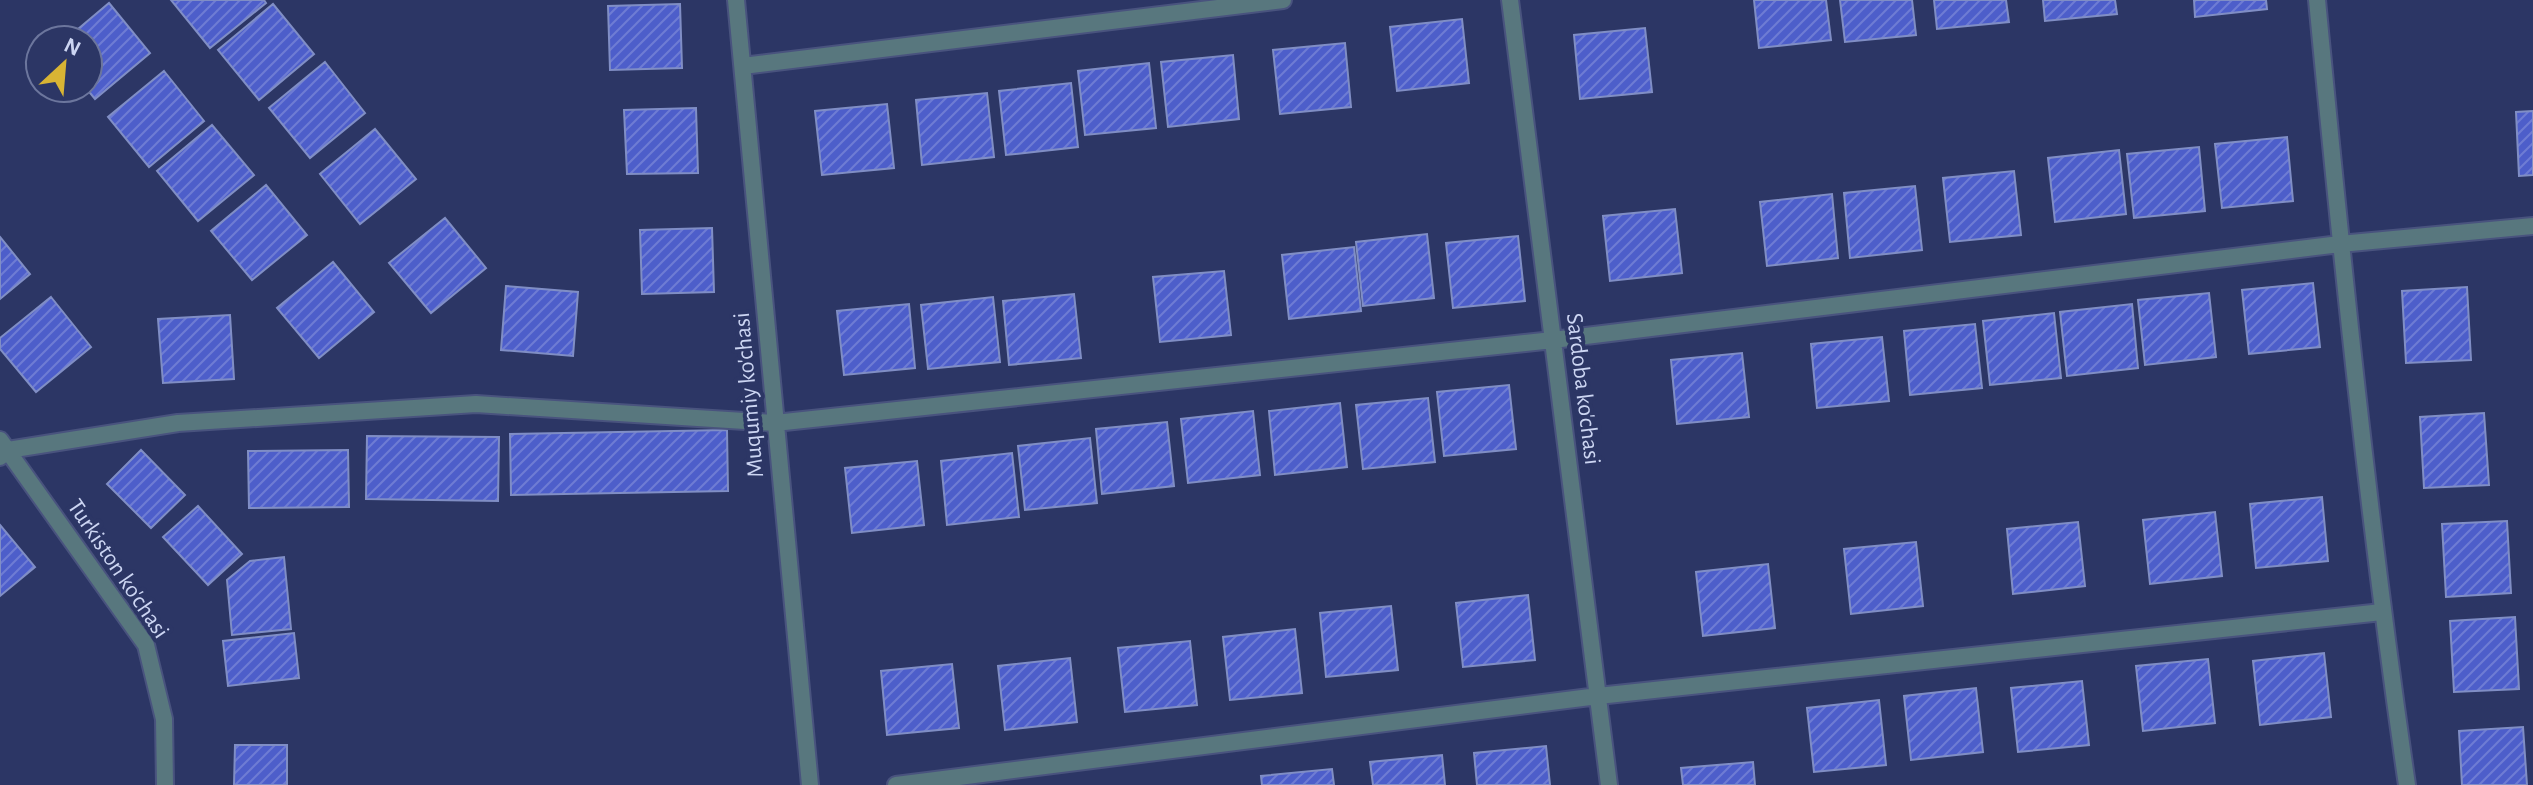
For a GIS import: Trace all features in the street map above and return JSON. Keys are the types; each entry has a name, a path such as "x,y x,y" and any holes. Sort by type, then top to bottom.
{"street":[{"name":"Muqumiy ko'chasi","path":"736,0 810,785"},
{"path":"743,66 1283,0"},
{"name":"Sardoba ko'chasi","path":"1510,0 1609,785"},
{"path":"2317,0 2340,244 2382,612 2407,785"},
{"path":"3,449 178,423 476,404 775,423 1553,340 2340,244 2533,226"},
{"name":"Turkiston ko'chasi","path":"3,449 146,645 164,719 165,785"},
{"path":"896,785 1598,696 2382,612"}],"building":[{"path":"171,0 264,0 266,3 210,48"},
{"path":"1754,0 1826,0 1831,40 1759,48"},
{"path":"1840,0 1912,0 1916,35 1845,42"},
{"path":"1934,0 2006,0 2009,22 1937,29"},
{"path":"2043,0 2115,0 2117,14 2045,21"},
{"path":"2194,0 2266,0 2267,9 2195,17"},
{"path":"109,3 150,53 104,91 104,24 84,24"},
{"path":"273,4 314,54 259,100 218,50"},
{"path":"680,4 682,68 610,70 608,6"},
{"path":"1462,19 1469,83 1397,91 1390,27"},
{"path":"1645,28 1652,92 1580,99 1574,35"},
{"path":"1345,43 1351,107 1280,114 1273,50"},
{"path":"1233,55 1239,119 1168,127 1161,62"},
{"path":"325,62 365,113 310,158 269,108"},
{"path":"1149,63 1156,128 1085,135 1078,71"},
{"path":"164,71 204,121 149,167 108,117"},
{"path":"1071,83 1078,147 1006,155 999,91"},
{"path":"987,93 994,157 922,165 916,100"},
{"path":"887,104 894,168 822,175 815,111"},
{"path":"696,108 698,173 627,174 624,110"},
{"path":"2533,111 2533,175 2519,176 2516,112"},
{"path":"212,125 254,175 198,221 157,171"},
{"path":"375,129 416,179 360,224 320,174"},
{"path":"2287,137 2293,201 2222,208 2215,144"},
{"path":"2199,147 2205,211 2134,218 2127,154"},
{"path":"2119,150 2126,214 2055,222 2048,158"},
{"path":"2014,171 2021,235 1950,242 1943,178"},
{"path":"266,185 307,235 252,280 211,231"},
{"path":"1915,186 1922,250 1850,258 1844,193"},
{"path":"1832,194 1838,258 1767,266 1760,202"},
{"path":"1675,209 1682,273 1610,281 1603,216"},
{"path":"445,218 486,268 431,313 389,263"},
{"path":"712,228 714,292 642,294 640,230"},
{"path":"1427,234 1434,298 1363,306 1356,242"},
{"path":"1518,236 1525,301 1453,308 1446,243"},
{"path":"0,237 30,274 0,299"},
{"path":"1354,247 1361,311 1289,319 1282,255"},
{"path":"333,262 374,312 319,358 277,308"},
{"path":"1224,271 1231,335 1160,342 1153,277"},
{"path":"2313,283 2320,347 2249,354 2242,290"},
{"path":"506,286 578,292 573,356 501,350"},
{"path":"2467,287 2471,360 2406,363 2402,291"},
{"path":"2209,293 2216,357 2145,365 2138,300"},
{"path":"1074,294 1081,358 1009,365 1003,301"},
{"path":"51,297 91,347 36,392 0,349 0,338"},
{"path":"993,297 1000,362 928,369 921,305"},
{"path":"909,304 915,368 844,375 837,311"},
{"path":"2132,304 2138,368 2067,376 2060,312"},
{"path":"2054,313 2061,378 1990,385 1983,321"},
{"path":"230,315 234,379 163,383 158,319"},
{"path":"1975,324 1982,388 1910,395 1904,331"},
{"path":"1882,337 1889,401 1817,408 1811,344"},
{"path":"1742,353 1749,417 1677,424 1671,360"},
{"path":"1509,385 1516,449 1444,456 1437,392"},
{"path":"1428,398 1435,462 1363,469 1356,405"},
{"path":"1340,403 1347,467 1275,475 1269,411"},
{"path":"1253,411 1260,475 1188,483 1181,419"},
{"path":"2484,413 2489,485 2424,488 2420,417"},
{"path":"1167,422 1174,486 1102,494 1096,429"},
{"path":"727,430 728,491 511,495 510,434"},
{"path":"367,436 499,437 498,501 366,499"},
{"path":"1090,438 1097,503 1025,510 1018,446"},
{"path":"141,450 185,495 151,528 107,484"},
{"path":"348,450 349,507 249,508 248,451"},
{"path":"1012,453 1019,517 947,525 941,461"},
{"path":"917,461 924,525 852,533 845,468"},
{"path":"2322,497 2328,561 2256,568 2250,504"},
{"path":"198,506 242,554 208,585 163,537"},
{"path":"2215,512 2222,576 2150,584 2143,520"},
{"path":"2507,521 2511,593 2446,597 2442,524"},
{"path":"2078,522 2085,586 2013,594 2007,529"},
{"path":"0,525 35,567 0,596"},
{"path":"1916,542 1923,606 1851,614 1844,549"},
{"path":"284,557 291,629 232,635 227,580 250,561"},
{"path":"1768,564 1775,628 1703,636 1696,572"},
{"path":"1528,595 1535,660 1463,667 1456,603"},
{"path":"1391,606 1398,670 1326,677 1320,613"},
{"path":"2515,617 2519,689 2454,692 2450,621"},
{"path":"1295,629 1302,693 1230,700 1223,637"},
{"path":"294,633 299,678 228,686 223,641"},
{"path":"1190,641 1197,705 1125,712 1118,648"},
{"path":"2324,653 2331,717 2260,725 2253,661"},
{"path":"1070,658 1077,722 1005,730 998,666"},
{"path":"2208,659 2215,723 2143,731 2136,666"},
{"path":"952,664 959,728 887,735 881,671"},
{"path":"2082,681 2089,745 2018,752 2011,688"},
{"path":"1976,688 1983,752 1911,760 1904,696"},
{"path":"1879,700 1886,765 1814,772 1807,708"},
{"path":"2523,727 2527,785 2462,785 2459,731"},
{"path":"235,745 287,745 287,785 234,785"},
{"path":"1546,746 1550,785 1477,785 1474,753"},
{"path":"1442,755 1445,785 1373,785 1370,762"},
{"path":"1753,762 1755,785 1683,785 1681,768"},
{"path":"1332,769 1334,785 1262,785 1261,776"}]}
